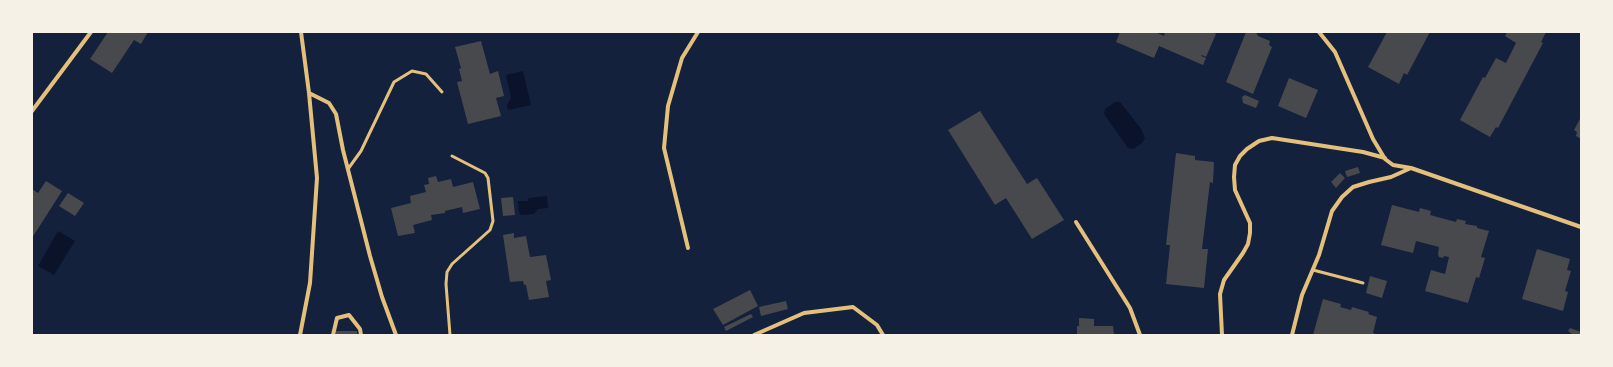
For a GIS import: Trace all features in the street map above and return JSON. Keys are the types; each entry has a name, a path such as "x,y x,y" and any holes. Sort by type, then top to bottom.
{"street":[{"path":"32,111 91,32"},
{"path":"300,335 310,283 317,178 309,93 301,32"},
{"path":"688,248 664,148 668,106 682,58 698,32"},
{"path":"1320,32 1335,52 1373,139 1385,158 1393,165 1411,168 1581,227"},
{"path":"309,93 323,99 333,108 382,297 396,335"},
{"path":"1222,335 1220,294 1224,280 1248,244 1250,233 1250,223 1235,190 1235,165 1240,156 1259,141 1272,138 1363,152 1385,158"},
{"path":"1292,335 1302,295 1319,255 1332,211 1342,197 1354,187 1391,177 1411,168"},
{"path":"1076,222 1130,308 1140,335"},
{"path":"754,335 804,312 854,307 877,325 883,335"},
{"path":"333,335 337,318 349,315 360,329 361,335"}],"lane":[{"path":"348,169 361,151 394,82 412,71 426,74 442,92"},
{"path":"450,335 446,284 447,272 452,264 490,230 494,221 488,178 485,173 452,156"},
{"path":"1313,270 1363,283"}],"water":[{"path":"523,71 531,105 508,110 507,105 511,98 506,75"},
{"path":"1115,102 1120,102 1142,130 1145,139 1133,149 1128,148 1104,114 1105,109"},
{"path":"547,196 548,208 538,209 534,214 521,215 519,212 518,201 527,201 529,198"},
{"path":"58,231 75,241 54,275 38,266"}],"building":[{"path":"108,32 148,32 141,44 134,40 112,73 90,59"},
{"path":"1120,32 1155,32 1164,36 1165,32 1213,32 1216,34 1206,57 1201,56 1206,58 1203,65 1159,46 1154,58 1116,42"},
{"path":"1246,32 1256,32 1258,36 1270,41 1269,45 1272,47 1253,94 1226,82"},
{"path":"1387,32 1430,32 1407,75 1404,73 1399,84 1368,67"},
{"path":"1507,32 1546,32 1541,42 1543,43 1498,128 1496,127 1490,137 1460,120 1483,77 1485,78 1496,58 1506,63 1516,43 1505,36"},
{"path":"481,41 490,74 498,71 504,96 496,98 501,116 468,124 457,82 462,81 459,69 461,68 455,47"},
{"path":"1289,78 1318,90 1306,118 1278,106"},
{"path":"1245,95 1259,101 1256,108 1243,103 1242,97"},
{"path":"980,111 1027,184 1037,178 1064,220 1032,239 1006,198 995,205 948,130"},
{"path":"1581,117 1581,139 1576,136 1577,132 1574,130"},
{"path":"1176,153 1195,156 1195,160 1214,162 1213,183 1210,182 1202,249 1208,249 1204,288 1166,284 1170,245 1166,245"},
{"path":"1358,167 1360,173 1347,177 1345,171"},
{"path":"1340,173 1345,178 1336,188 1331,182"},
{"path":"436,176 438,182 451,179 453,187 473,182 480,209 463,213 462,207 445,211 445,213 431,215 432,220 413,225 415,233 398,236 391,208 411,203 410,196 426,192 424,185 429,184 428,178"},
{"path":"46,181 62,191 32,238 32,189 38,193"},
{"path":"68,193 84,203 75,216 59,206"},
{"path":"513,197 515,215 503,216 501,198"},
{"path":"1392,205 1419,212 1420,208 1431,211 1430,215 1456,222 1457,219 1466,221 1465,224 1477,226 1477,228 1489,231 1481,257 1485,258 1479,278 1476,277 1468,303 1425,291 1431,270 1445,274 1449,257 1439,257 1439,247 1416,241 1413,253 1381,245"},
{"path":"514,233 514,238 526,236 530,257 546,255 551,280 546,281 549,297 529,300 526,285 524,285 523,281 510,282 503,235"},
{"path":"1537,249 1570,259 1567,270 1571,271 1565,291 1568,292 1563,311 1522,299"},
{"path":"1370,276 1387,281 1382,298 1366,293"},
{"path":"750,290 758,306 723,325 713,309"},
{"path":"1323,299 1341,304 1340,307 1351,310 1352,307 1369,312 1368,314 1377,317 1373,333 1378,335 1313,335"},
{"path":"786,301 788,309 761,316 759,307"},
{"path":"751,314 753,317 726,331 724,327"},
{"path":"1079,318 1094,319 1094,326 1113,326 1114,335 1077,335"},
{"path":"1570,328 1581,332 1581,335 1573,335 1568,331"},
{"path":"336,331 357,331 357,335 336,335"}]}
